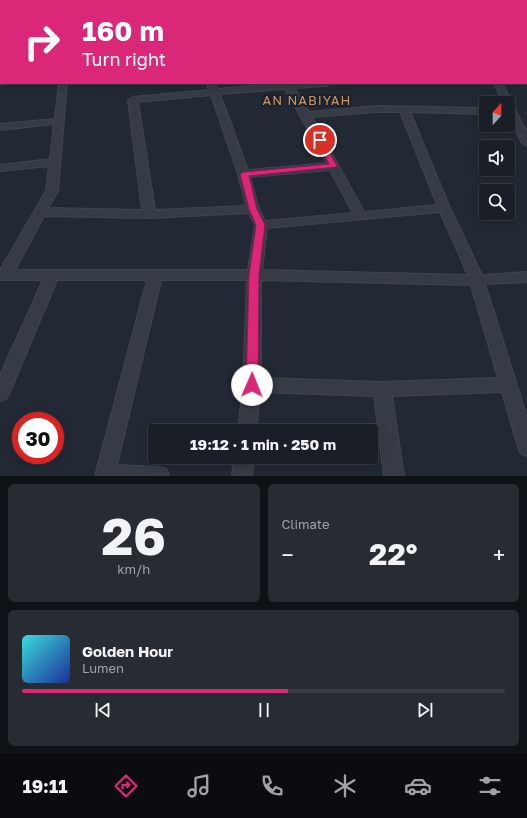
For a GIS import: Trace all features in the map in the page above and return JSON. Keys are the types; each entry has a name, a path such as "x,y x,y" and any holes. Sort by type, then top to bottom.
{"street":[{"path":"2,275 52,192 63,84"},
{"path":"149,214 133,100 212,87 286,84 306,114 360,215"},
{"path":"498,84 503,96"},
{"path":"212,87 244,174 253,209 261,225 254,275 252,385 248,424"},
{"path":"306,114 376,109 479,111"},
{"path":"404,110 444,208 477,280 527,447"},
{"path":"0,127 59,120"},
{"path":"515,121 527,143"},
{"path":"0,168 55,162"},
{"path":"244,174 334,166"},
{"path":"261,225 444,208"},
{"path":"41,212 149,214 253,209"},
{"path":"2,275 254,275 477,280 527,278"},
{"path":"0,394 4,375 52,275"},
{"path":"155,275 105,475 159,476"},
{"path":"252,385 382,389 508,385"},
{"path":"382,389 394,476"},
{"path":"242,476 243,464"}],"district":[{"name":"AN NABIYAH","path":"307,100"}],"route":[{"path":"252,385 254,275 261,225 253,209 244,174 334,166 320,140"}]}
